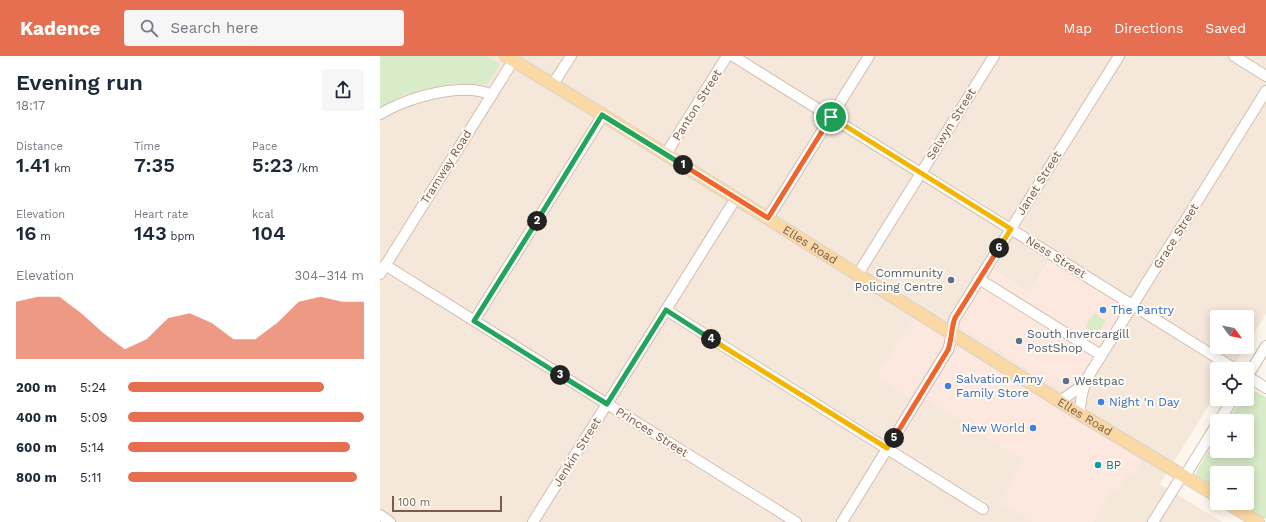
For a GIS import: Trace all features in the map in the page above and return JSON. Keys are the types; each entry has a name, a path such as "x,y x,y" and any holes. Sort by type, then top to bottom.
{"main road":[{"name":"Elles Road","path":"510,58 666,154 1080,414 1210,492"},
{"path":"1239,510 1258,522"}],"street":[{"path":"553,84 571,56"},
{"name":"Panton Street","path":"666,154 728,56"},
{"name":"Ness Street","path":"733,56 1224,362"},
{"path":"768,218 869,56"},
{"name":"Selwyn Street","path":"858,274 994,56"},
{"name":"Janet Street","path":"842,522 948,350 952,338 955,318 1119,56"},
{"path":"1234,56 1266,76"},
{"name":"Tramway Road","path":"383,270 492,95 510,58"},
{"path":"380,114 400,104 432,94 466,89 479,90 492,95"},
{"name":"Grace Street","path":"1060,401 1076,390 1086,380 1266,91"},
{"path":"474,321 602,115"},
{"name":"Jenkin Street","path":"533,522 736,198"},
{"name":"Princes Street","path":"383,270 474,321 796,522"},
{"path":"979,279 1102,355"},
{"path":"666,310 983,509"},
{"path":"1254,365 1266,346"},
{"name":"Grace Street","path":"1080,414 1081,397 1086,380"},
{"path":"1254,380 1266,388"},
{"path":"1153,522 1210,435"},
{"path":"380,516 390,522"}],"shaded area":[{"path":"380,56 1266,56 1266,314 1254,333 1254,310 1210,310 1210,354 1241,354 1236,362 1210,362 1210,403 1160,484 1222,522 1092,522 1112,488 1117,490 1127,473 1141,461 924,397 1024,460 1000,502 1033,522 380,522","holes":["1050,259 1070,395 996,271 1029,293"]},
{"path":"1051,259 1125,305 1070,395 957,325 993,270 1029,293"},
{"path":"917,313 949,333 909,398 876,377"},
{"path":"959,342 1142,461 1132,476 1127,474 1117,491 1112,489 1092,522 1033,522 1000,502 1024,460 924,397"}],"green space":[{"path":"380,56 487,56 500,64 488,84 449,84 403,95 380,108"},
{"path":"1094,313 1106,321 1097,335 1085,327"},
{"path":"1254,391 1266,397 1266,519 1251,510 1254,510 1254,466 1210,466 1210,484 1195,474 1210,449 1210,458 1254,458 1254,414 1232,414 1237,406 1254,406"}],"place":[{"name":"Community Policing Centre","path":"951,280"},
{"name":"The Pantry","path":"1103,310"},
{"name":"South Invercargill PostShop","path":"1019,341"},
{"name":"Westpac","path":"1066,381"},
{"name":"Salvation Army Family Store","path":"948,386"},
{"name":"Night 'n Day","path":"1101,402"},
{"name":"New World","path":"1033,428"},
{"name":"BP","path":"1098,465"}],"route":[{"path":"602,115 768,218 831,117 1011,229 955,318 952,328 952,338 948,350 887,448 666,310 607,404 474,321 602,115"}]}
